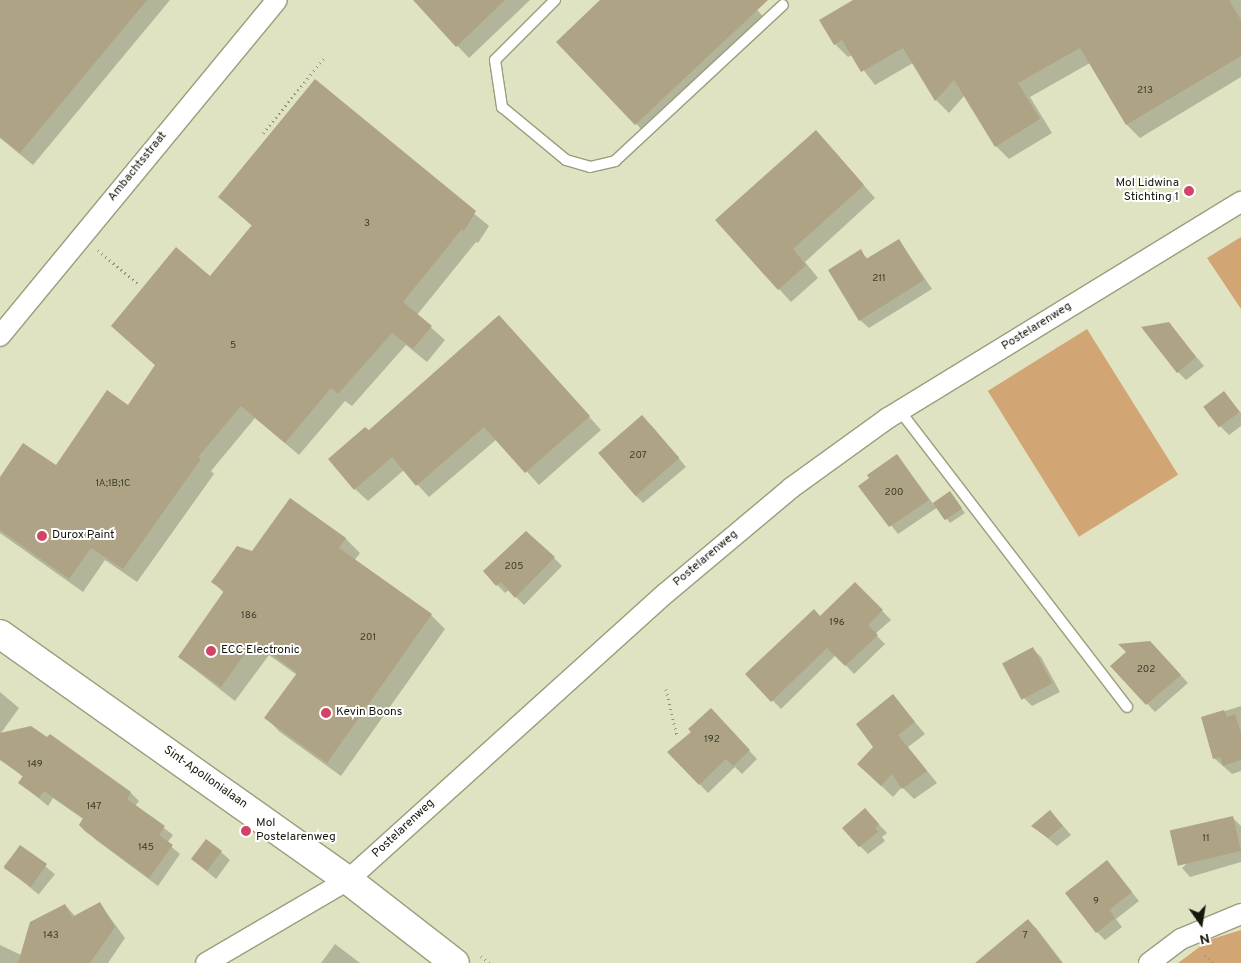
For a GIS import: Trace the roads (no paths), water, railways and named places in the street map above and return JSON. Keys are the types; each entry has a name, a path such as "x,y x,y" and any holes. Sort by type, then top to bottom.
{"street":[{"name":"Ambachtsstraat","path":"0,336 277,0"},
{"name":"Postelarenweg","path":"206,963 348,880 672,588 791,488 900,411 1241,202"},
{"name":"Sint-Apollonialaan","path":"0,634 348,880 455,963"},
{"path":"1149,963 1181,939 1241,914"}],"lane":[{"path":"555,0 495,60 502,107 566,160 590,167 614,161 783,5"},
{"path":"900,411 1127,707"}],"place":[{"name":"Mol Lidwina Stichting 1","path":"1189,191"},
{"name":"Durox Paint","path":"42,536"},
{"name":"ECC Electronic","path":"211,651"},
{"name":"Kevin Boons","path":"326,713"},
{"name":"Mol Postelarenweg","path":"246,831"}]}
